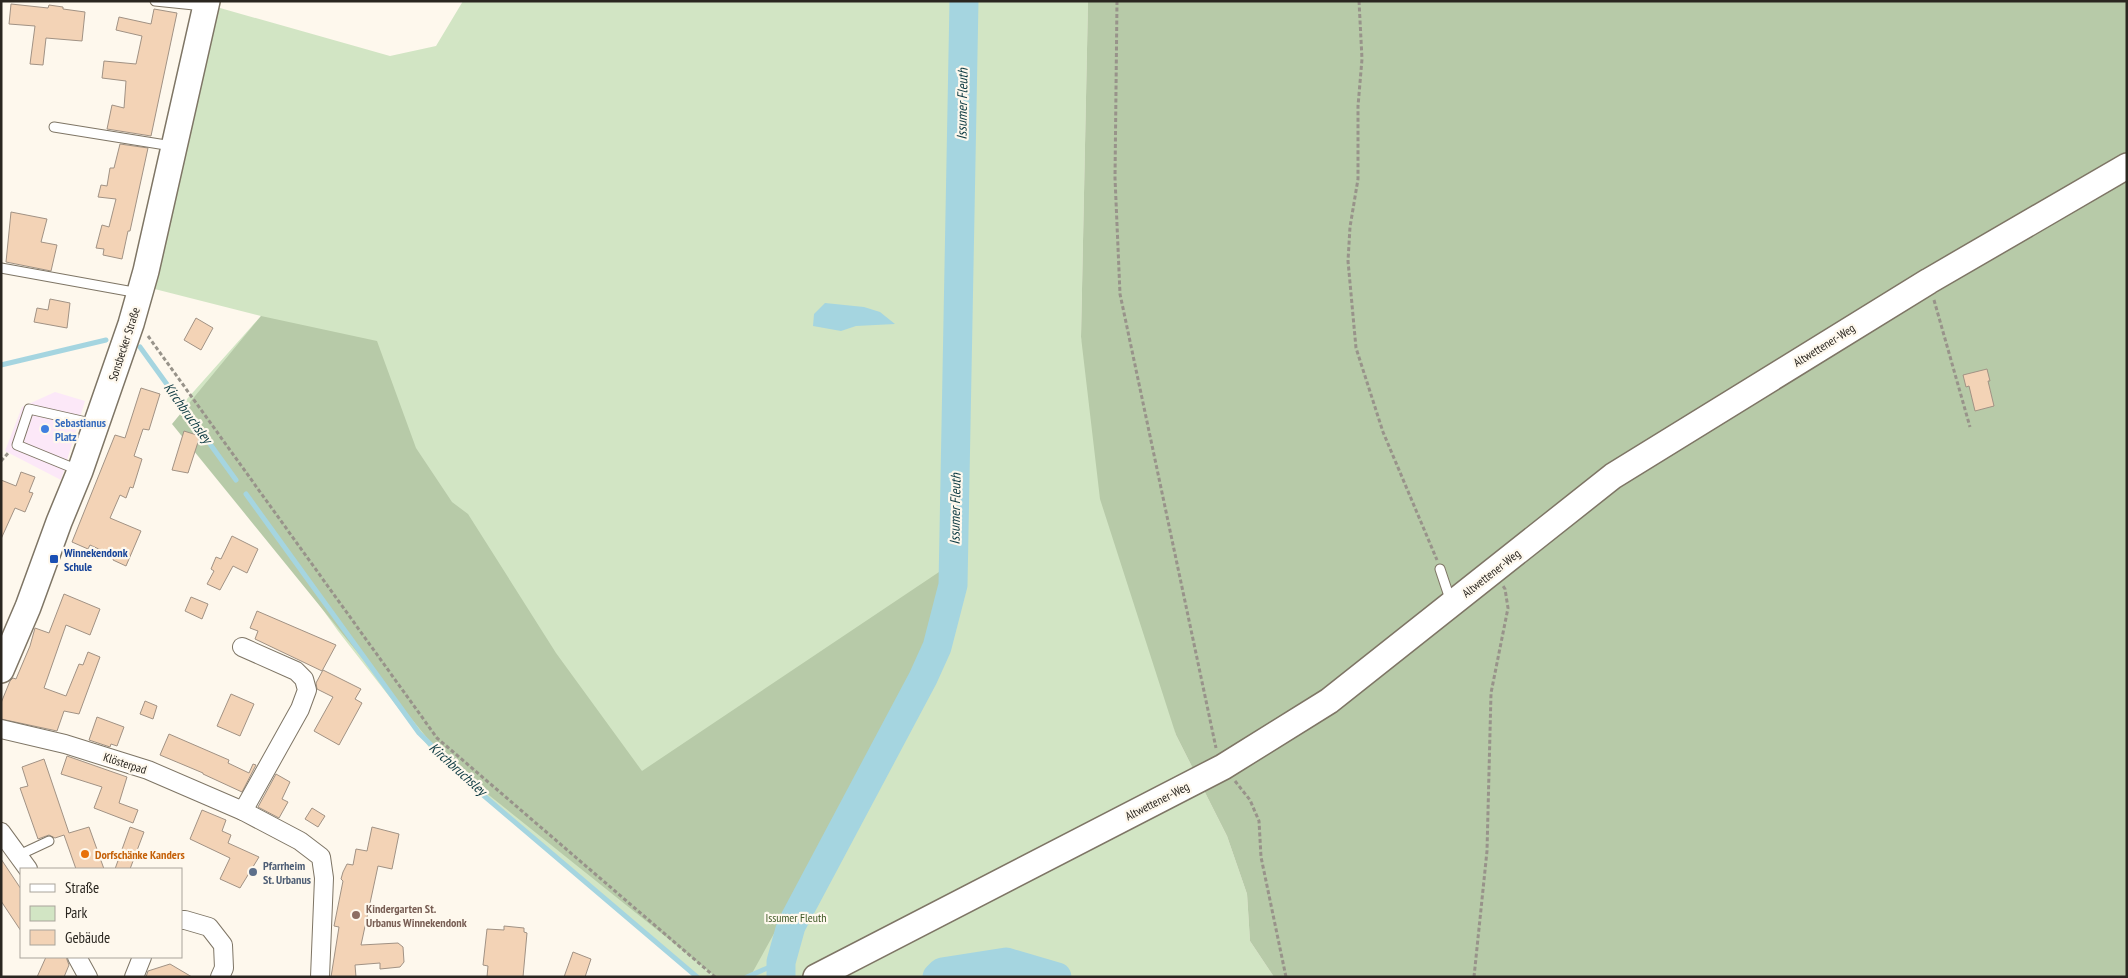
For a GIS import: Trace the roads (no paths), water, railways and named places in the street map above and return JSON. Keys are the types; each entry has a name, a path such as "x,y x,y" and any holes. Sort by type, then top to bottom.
{"street":[{"name":"Sonsbecker Straße","path":"3,662 80,470 132,324 175,147 206,4"},
{"name":"Altwettener-Weg","path":"816,977 1220,758 1330,701 1613,476 1929,281 2127,166"},
{"path":"242,647 296,671 304,680 306,690 300,709 243,811"},
{"name":"Klösterpad","path":"1,729 65,744 148,770 243,811 300,841 321,858 324,878 320,977"},
{"path":"1,832 23,862"},
{"path":"182,920 209,927 223,945 224,968 220,977"},
{"path":"78,958 88,977"},
{"path":"134,977 142,958"}],"lane":[{"name":"Sonsbecker Straße","path":"154,1 206,4"},
{"path":"54,128 175,147"},
{"path":"1,268 140,294"},
{"path":"80,470 17,444 29,409 97,424"},
{"path":"1440,570 1452,604"},
{"path":"23,862 49,841"}],"water":[{"path":"825,303 864,307 880,312 895,324 856,326 841,331 813,326 814,314"}],"waterway":[{"name":"Issumer Fleuth","path":"781,977 781,962 791,926 923,678 937,647 953,585 964,1"},
{"name":"Kirchbruchsley","path":"1,365 106,340"},
{"name":"Kirchbruchsley","path":"140,347 236,480"},
{"name":"Kirchbruchsley","path":"246,494 419,733 476,789 697,977"},
{"name":"Kirchbruchsley","path":"747,977 781,962"},
{"name":"Issumer Fleuth","path":"937,977 942,972 1006,962 1057,977"}],"place":[{"name":"Sebastianus Platz","path":"45,429"},
{"name":"Winnekendonk Schule","path":"54,559"},
{"name":"Dorfschänke Kanders","path":"85,854"},
{"name":"Pfarrheim St. Urbanus","path":"253,872"},
{"name":"Kindergarten St. Urbanus Winnekendonk","path":"356,915"}]}
